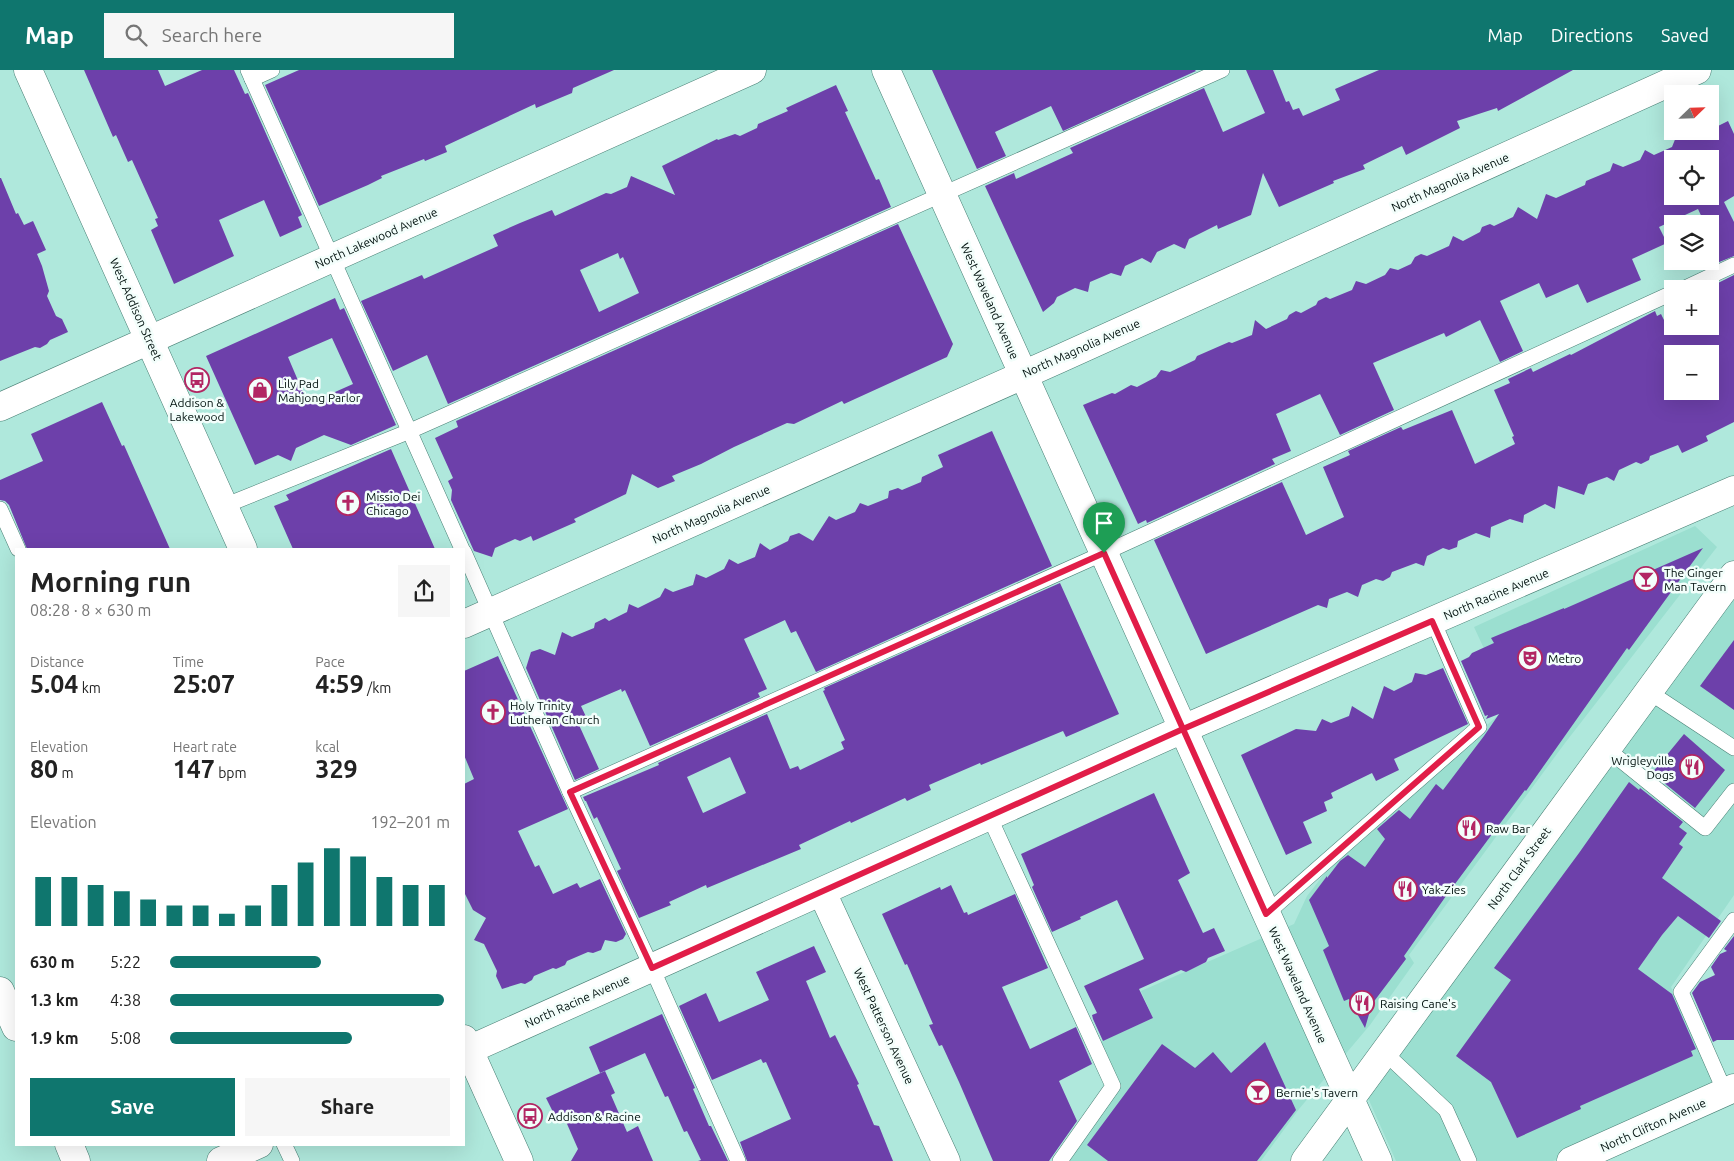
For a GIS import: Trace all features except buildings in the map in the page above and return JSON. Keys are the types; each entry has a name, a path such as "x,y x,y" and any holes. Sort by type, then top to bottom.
{"street":[{"name":"West Addison Street","path":"28,70 243,548"},
{"name":"North Lakewood Avenue","path":"0,407 752,70"},
{"name":"West Waveland Avenue","path":"886,70 1378,1161"},
{"name":"North Magnolia Avenue","path":"465,624 1697,70"},
{"name":"North Racine Avenue","path":"465,1047 652,968 1183,729 1734,490"},
{"name":"North Clark Street","path":"1304,1161 1734,575"},
{"name":"West Patterson Avenue","path":"822,892 946,1161"},
{"path":"0,991 15,1025"},
{"path":"465,1047 519,1161"},
{"name":"North Clifton Avenue","path":"1571,1161 1729,1090"},
{"path":"69,1146 76,1161"},
{"path":"221,1161 255,1146"}],"lane":[{"path":"272,70 250,74 462,548"},
{"path":"224,506 410,431 1222,70"},
{"path":"1702,280 1734,265"},
{"path":"570,792 1104,553 1664,298"},
{"path":"0,509 18,548"},
{"path":"465,554 570,792 652,968 738,1161"},
{"path":"1266,914 1479,727 1432,621"},
{"path":"1649,692 1734,748"},
{"path":"1607,749 1705,828 1734,791"},
{"path":"990,816 1113,1086 1060,1161"},
{"path":"1729,1090 1681,992 1734,920"},
{"path":"1384,1052 1446,1110 1469,1161"},
{"path":"285,1146 292,1161"}],"shaded area":[{"path":"1695,526 1717,547 1565,743 1409,955 1414,963 1370,1025 1299,1109 1261,1161 1065,1161 1119,1085 1100,1042 1153,1018 1141,991 1294,924 1307,896 1343,850 1510,705 1474,627"},
{"path":"1734,584 1734,895 1671,987 1717,1091 1553,1161 1396,1161 1364,1089"}],"place":[{"name":"Addison & Lakewood","path":"197,380"},
{"name":"Lily Pad Mahjong Parlor","path":"260,390"},
{"name":"Missio Dei Chicago","path":"348,503"},
{"name":"The Ginger Man Tavern","path":"1646,579"},
{"name":"Metro","path":"1530,658"},
{"name":"Holy Trinity Lutheran Church","path":"493,712"},
{"name":"Wrigleyville Dogs","path":"1692,767"},
{"name":"Raw Bar","path":"1469,828"},
{"name":"Yak-Zies","path":"1405,889"},
{"name":"Raising Cane's","path":"1362,1003"},
{"name":"Bernie's Tavern","path":"1258,1092"},
{"name":"Addison & Racine","path":"530,1116"}],"route":[{"path":"1104,553 570,792 652,968 1183,729 1266,914 1479,727 1432,621 1183,729 1104,553"}]}
